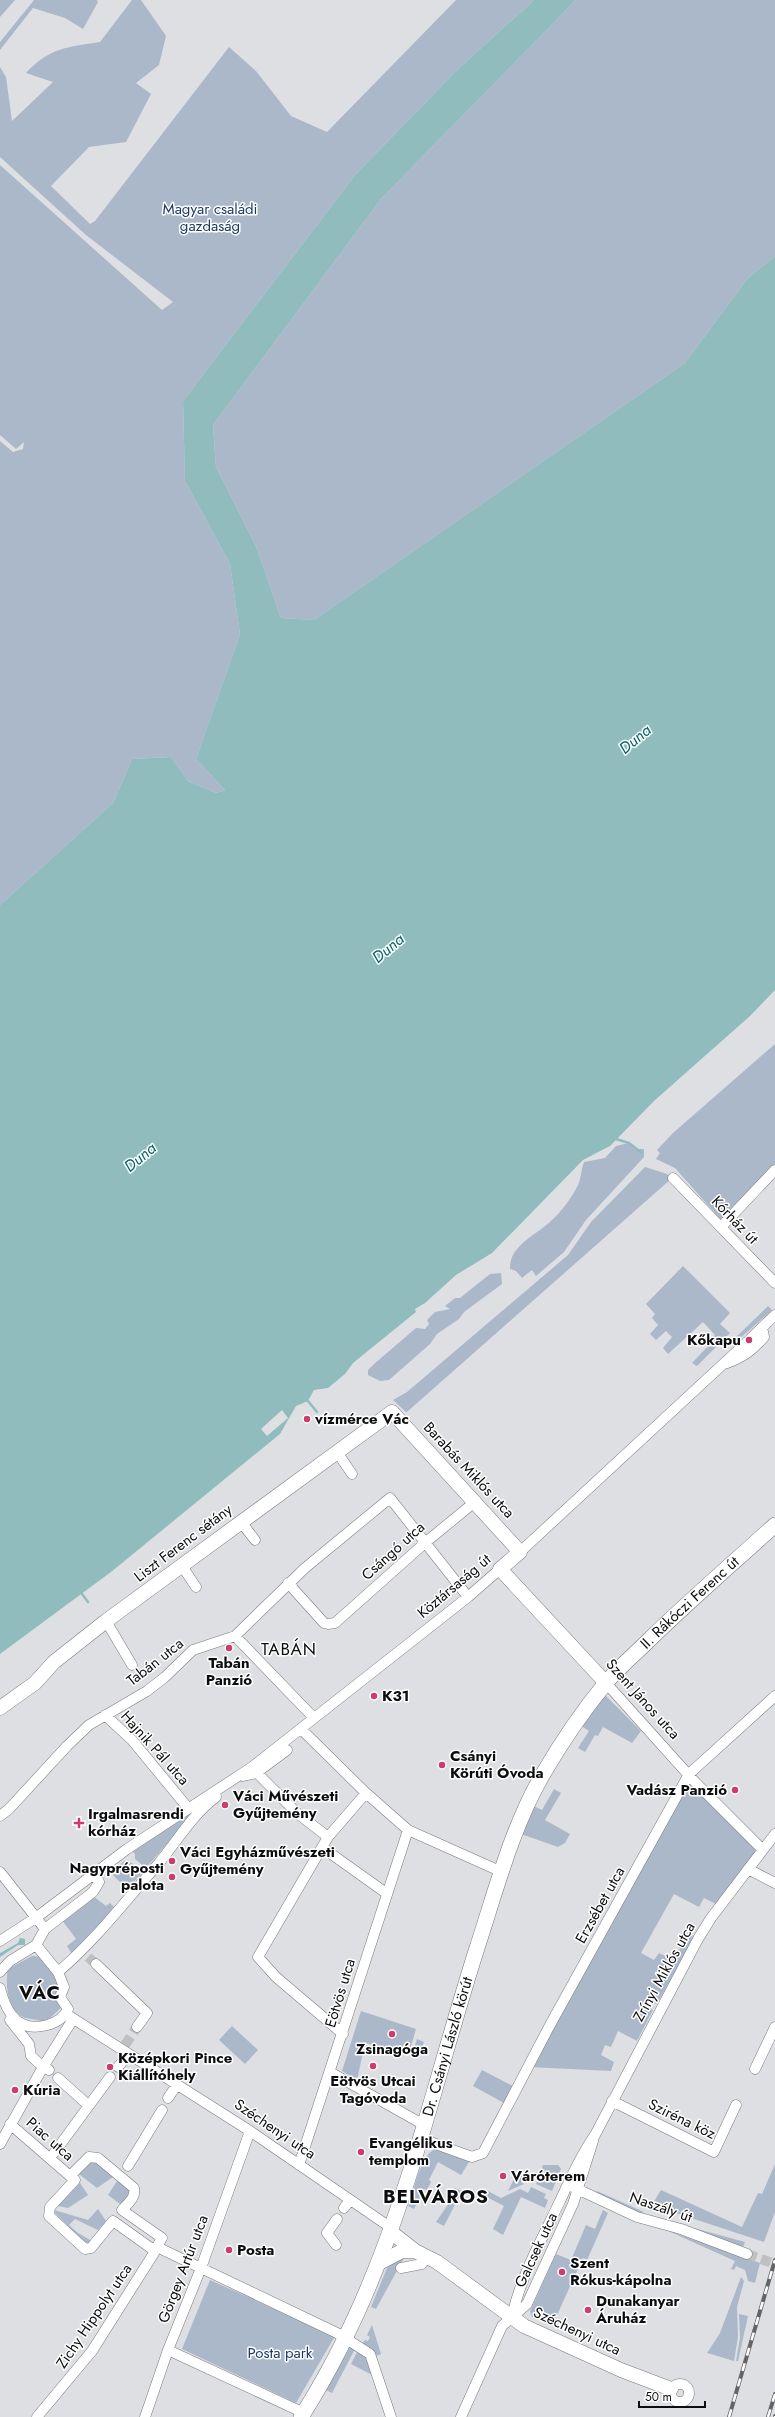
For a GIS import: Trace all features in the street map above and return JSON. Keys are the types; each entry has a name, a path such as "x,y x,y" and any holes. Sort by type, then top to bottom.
{"main road":[{"name":"II. Rákóczi Ferenc út","path":"606,1683 680,1610 775,1525"},
{"name":"Dr. Csányi László körút","path":"303,2415 346,2338 379,2263 390,2227 424,2133 460,2002 502,1872 523,1814 542,1775 578,1720 606,1683"}],"street":[{"path":"721,1227 775,1170"},
{"name":"Kórház út","path":"673,1178 775,1283"},
{"name":"Köztársaság út","path":"0,1941 37,1917 185,1805 256,1772 314,1718 468,1597 520,1552 770,1322"},
{"name":"Köztársaság út","path":"722,1365 744,1357 764,1336 770,1322"},
{"name":"Barabás Miklós utca","path":"392,1412 476,1501 520,1552"},
{"name":"Liszt Ferenc sétány","path":"0,1708 35,1683 54,1662 106,1621 392,1412"},
{"path":"337,1452 352,1474"},
{"name":"Tabán utca","path":"0,1816 17,1800 67,1746 90,1725 159,1682 193,1650 235,1636 288,1583 390,1498 426,1542"},
{"name":"Csángó utca","path":"288,1583 324,1623 332,1624 339,1620 426,1542 476,1501"},
{"path":"241,1522 255,1540"},
{"path":"426,1542 468,1597"},
{"path":"182,1566 196,1587"},
{"name":"Szent János utca","path":"500,1569 688,1774 763,1850"},
{"path":"106,1621 132,1665"},
{"path":"235,1636 314,1718"},
{"name":"Erzsébet utca","path":"424,2133 472,2157 483,2153 550,2025 688,1774 775,1696"},
{"name":"Hajnik Pál utca","path":"105,1715 132,1740 185,1805"},
{"path":"301,1729 366,1793 408,1830 502,1872"},
{"path":"58,1972 85,1954 201,1808 245,1775 256,1772 287,1750"},
{"path":"256,1772 297,1813 328,1838"},
{"path":"343,2034 276,1977 258,1958 328,1838 366,1793"},
{"name":"Eötvös utca","path":"299,2165 343,2034 386,1893 408,1830"},
{"name":"Zrínyi Miklós utca","path":"568,2185 578,2161 595,2135 701,1935 775,1834"},
{"path":"323,1848 386,1893"},
{"path":"748,1869 775,1883"},
{"path":"0,1872 45,1929"},
{"path":"0,1972 36,1945 45,1929 93,1892 99,1882 94,1875"},
{"path":"0,2144 12,2120 46,2068 69,2017 68,2009 59,1997 64,1987 58,1972 36,1945"},
{"path":"96,1964 147,2013 137,2027"},
{"path":"0,1988 4,2003 29,2044 31,2056 46,2068"},
{"path":"7,2008 20,2023 42,2027 69,2017"},
{"name":"Széchenyi utca","path":"69,2017 125,2050 176,2086 250,2131 299,2165 347,2204 419,2243 437,2262"},
{"path":"755,2068 775,2027"},
{"path":"118,2067 125,2050"},
{"path":"330,2072 424,2133"},
{"path":"54,2153 110,2077"},
{"path":"58,2078 88,2105"},
{"path":"168,2098 176,2086"},
{"name":"Sziréna köz","path":"612,2101 714,2152 736,2105"},
{"path":"128,2166 162,2110"},
{"name":"Piac utca","path":"12,2120 70,2176"},
{"name":"Görgey Artúr utca","path":"145,2417 168,2350 201,2268 250,2131"},
{"name":"Zrínyi Miklós utca","path":"579,2190 595,2135"},
{"path":"89,2157 98,2158 134,2188 135,2194 133,2198 122,2210 88,2249 85,2249 49,2216 50,2207 74,2180 70,2176 89,2157"},
{"name":"Naszály út","path":"568,2185 637,2218 681,2229 747,2254"},
{"name":"Galcsek utca","path":"512,2316 518,2293 568,2185"},
{"name":"Galcsek utca","path":"461,2417 502,2326 527,2304 579,2190"},
{"path":"122,2210 162,2238 156,2249"},
{"path":"336,2245 327,2233 337,2219"},
{"path":"113,2221 156,2249 201,2268 346,2338 370,2354 391,2417"},
{"name":"Széchenyi utca","path":"390,2227 415,2251 437,2262 528,2328 620,2370 671,2389"},
{"name":"Zichy Hippolyt utca","path":"37,2417 92,2352 156,2249"},
{"path":"379,2263 402,2251 415,2251"},
{"path":"401,2268 422,2264"},
{"path":"168,2350 303,2415"}],"green space":[{"path":"0,0 15,0 0,17"},
{"path":"34,0 97,0 98,2 83,29 65,18 33,8 0,50 0,42"},
{"name":"Magyar családi gazdaság","path":"132,0 141,0 166,36 159,65 136,83 151,94 126,142 89,147 51,186 90,224 95,221 229,47 256,71 291,116 327,132 456,0 534,0 457,70 355,175 183,401 185,481 230,564 240,634 196,759 225,790 216,793 188,781 171,757 132,759 113,803 0,905 0,441 13,452 23,449 24,442 16,449 0,435 0,165 162,310 173,302 86,235 0,157 0,67 6,77 12,121 53,82 26,73 43,58 59,50 78,45 100,42"},
{"path":"576,0 775,0 775,256 747,279 685,363 314,620 281,618 256,546 216,467 213,425 381,199"},
{"path":"775,1044 775,1164 722,1221 675,1168 656,1159 660,1153 657,1150 673,1133"},
{"path":"629,1143 637,1149 644,1149 644,1157 586,1220 564,1252 536,1276 532,1270 522,1278 516,1271 510,1269 514,1253 519,1247 552,1220 570,1199 579,1183 584,1162 605,1158 616,1146"},
{"path":"645,1167 667,1174 671,1179 408,1411 406,1412 393,1400 407,1392 568,1255 591,1222"},
{"path":"683,1266 730,1313 720,1324 730,1333 697,1366 692,1363 711,1343 710,1339 715,1335 703,1322 668,1354 663,1348 672,1337 666,1331 656,1340 650,1334 658,1325 652,1318 655,1314 646,1304"},
{"path":"501,1273 502,1284 464,1312 459,1319 437,1334 430,1344 389,1380 380,1381 368,1375 368,1370 374,1364 416,1328 425,1329 429,1324 427,1320 435,1312 450,1309 445,1306 455,1298 460,1298 490,1274"},
{"path":"768,1306 772,1310 737,1341 735,1338"},
{"path":"604,1694 641,1731 632,1743 603,1727 598,1736 595,1735 585,1752 578,1748 589,1731 580,1725"},
{"path":"686,1778 759,1854 720,1906 704,1898 699,1907 674,1894 641,1953 654,1960 659,1953 673,1960 688,1934 694,1937 657,2004 653,2003 650,2008 653,2010 637,2041 618,2031 611,2047 605,2045 601,2055 614,2062 611,2071 529,2067"},
{"path":"554,1789 561,1793 545,1820 570,1834 565,1843 558,1847 521,1834 532,1805 542,1810"},
{"path":"194,1807 196,1810 146,1868 135,1859 135,1854 132,1851"},
{"path":"124,1861 132,1863 142,1873 125,1891 121,1887 122,1884 111,1873"},
{"path":"93,1896 106,1906 110,1903 114,1907 73,1956 67,1946 76,1939 62,1920"},
{"path":"32,1956 44,1957 54,1971 64,2005 44,2024 40,2021 23,2017 13,2008 8,1996 8,1969"},
{"path":"361,2011 416,2029 409,2053 365,2043 357,2080 342,2071"},
{"path":"232,2026 258,2050 245,2064 219,2040"},
{"path":"417,2039 424,2042 419,2056 412,2054"},
{"path":"482,2070 513,2086 504,2103 473,2086"},
{"path":"435,2149 472,2157 461,2175 438,2162 429,2180 431,2182 427,2190 424,2189 414,2209 408,2206 418,2174 425,2159"},
{"path":"93,2161 116,2175 97,2188 79,2174"},
{"path":"775,2164 775,2212 764,2242 679,2214 649,2210 661,2190 742,2227 758,2193 762,2194"},
{"path":"543,2165 558,2165 561,2169 552,2191 536,2184"},
{"path":"517,2173 524,2176 521,2182 524,2184 508,2191"},
{"path":"119,2178 132,2188 124,2207 108,2195"},
{"path":"80,2183 88,2195 68,2208 58,2206"},
{"path":"531,2187 546,2194 544,2198 548,2200 545,2208 521,2197 503,2235 493,2229 504,2206 483,2195 486,2190 501,2198 520,2189 528,2193"},
{"path":"454,2188 462,2191 444,2226 436,2222 449,2203 445,2201"},
{"path":"597,2191 644,2212 638,2214 595,2195"},
{"path":"98,2209 106,2221 98,2230 75,2219 69,2225 78,2233 92,2241 90,2244 86,2244 54,2212 54,2210 88,2220"},
{"path":"603,2210 608,2213 587,2260 583,2258 552,2326 532,2317 530,2311 556,2254 571,2260 586,2225 595,2229"},
{"path":"657,2218 745,2242 743,2247"},
{"path":"666,2230 760,2263 755,2283 748,2281 745,2270 736,2266 734,2270 731,2269 735,2261"},
{"path":"400,2256 404,2258 376,2309 371,2307 387,2268"},
{"path":"741,2277 744,2281 737,2307 738,2337 734,2361 707,2353 720,2333"},
{"name":"Posta park","path":"210,2280 335,2336 296,2403 182,2349"},
{"path":"739,2314 748,2316 738,2361 736,2361 740,2338"},
{"path":"372,2325 381,2354 376,2356 362,2344 365,2340 368,2341 370,2337 367,2335"},
{"path":"350,2347 355,2349 332,2393 326,2390"},
{"path":"358,2350 368,2357 375,2374 372,2375 351,2364"}],"water":[{"name":"Duna","path":"534,0 576,0 381,199 213,425 216,467 256,546 281,618 314,620 685,363 747,279 775,256 775,990 750,1016 654,1101 610,1146 583,1160 492,1253 456,1275 425,1303 415,1309 416,1312 353,1363 345,1374 328,1388 314,1390 308,1401 296,1406 280,1434 111,1572 0,1654 0,905 113,803 132,759 171,757 188,781 216,793 225,790 196,759 240,634 230,564 185,481 183,401 355,175 457,70"},
{"path":"20,1938 25,1939 25,1945 18,1945 0,1957 0,1953 18,1943"}],"pier":[{"path":"282,1410 288,1418 267,1436 261,1429"}],"waterway":[{"path":"616,1139 629,1143 642,1153"},
{"path":"308,1401 317,1412"},
{"path":"82,1594 88,1602"}],"tunnel":[{"path":"88,1957 96,1964"},
{"path":"125,2045 137,2027"},
{"path":"747,2254 775,2264"}],"railway":[{"path":"729,2417 775,2260"},
{"path":"768,2417 775,2394"}],"place":[{"name":"Kőkapu","path":"749,1340"},
{"name":"vízmérce Vác","path":"307,1419"},
{"name":"Tabán Panzió","path":"229,1648"},
{"name":"K31","path":"374,1696"},
{"name":"Csányi Körúti Óvoda","path":"442,1765"},
{"name":"Vadász Panzió","path":"735,1790"},
{"name":"Váci Művészeti Gyűjtemény","path":"225,1805"},
{"name":"Irgalmasrendi kórház","path":"79,1823"},
{"name":"Váci Egyházművészeti Gyűjtemény","path":"172,1861"},
{"name":"Nagypréposti palota","path":"172,1877"},
{"name":"Zsinagóga","path":"392,2034"},
{"name":"Eötvös Utcai Tagóvoda","path":"373,2066"},
{"name":"Középkori Pince Kiállítóhely","path":"110,2067"},
{"name":"Kúria","path":"15,2090"},
{"name":"Evangélikus templom","path":"361,2152"},
{"name":"Váróterem","path":"503,2176"},
{"name":"Posta","path":"229,2250"},
{"name":"Szent Rókus-kápolna","path":"562,2272"},
{"name":"Dunakanyar Áruház","path":"588,2310"}],"district":[{"name":"TABÁN","path":"289,1649"},
{"name":"VÁC","path":"40,1992"},
{"name":"BELVÁROS","path":"436,2196"}]}
